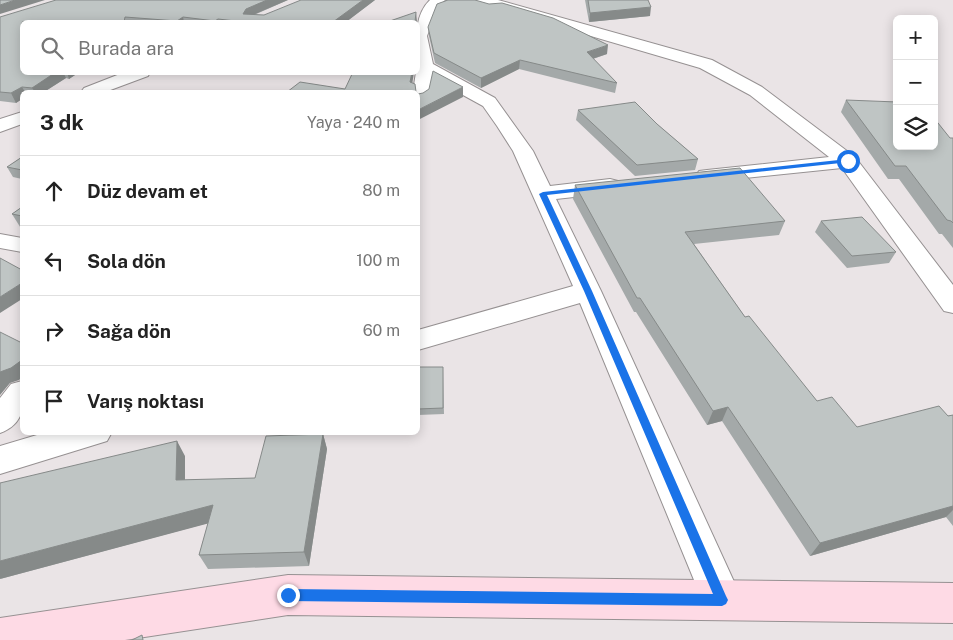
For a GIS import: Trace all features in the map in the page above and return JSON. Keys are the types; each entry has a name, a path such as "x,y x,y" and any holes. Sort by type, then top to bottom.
{"main road":[{"path":"0,639 288,595 953,603"}],"street":[{"path":"420,33 430,8 438,0"},
{"path":"483,0 706,64 756,91 848,161 953,304"},
{"path":"420,41 425,67 422,96 420,97"},
{"path":"425,67 489,102 523,151 588,291 722,600"},
{"path":"95,90 134,75"},
{"path":"0,126 20,119"},
{"path":"690,178 848,161"},
{"path":"543,194 631,184"},
{"path":"0,241 20,245"},
{"path":"420,339 588,291"},
{"path":"0,420 20,396"},
{"path":"0,460 86,435"}],"building":[{"path":"0,0 15,0 0,5"},
{"path":"56,0 267,0 246,9 243,14 264,15 301,0 363,0 336,20 207,20 183,17 178,20 164,20 125,17 124,20 20,20 20,75 52,75 32,88 22,87 11,93 0,92 0,17"},
{"path":"448,0 475,0 489,4 502,3 553,18 608,45 587,52 617,83 520,60 481,78 434,53 428,27 437,4"},
{"path":"588,0 648,0 651,7 590,13"},
{"path":"416,12 415,20 393,20"},
{"path":"433,71 463,87 420,109 420,94 429,89"},
{"path":"352,75 411,75 410,82 415,84 416,90 290,90 300,82 345,89"},
{"path":"846,100 893,102 893,150 938,150 938,123 950,138 953,138 953,223 947,220 906,166 895,166"},
{"path":"635,102 657,124 698,159 637,165 578,110"},
{"path":"20,158 20,170 7,167"},
{"path":"740,168 785,221 685,232 745,317 749,316 817,401 832,397 857,427 939,406 948,416 953,415 953,506 820,543 728,407 713,411 640,298 637,298 575,185"},
{"path":"20,208 20,216 12,214"},
{"path":"862,217 896,252 852,256 821,221"},
{"path":"0,258 20,269 20,284 0,297"},
{"path":"0,332 20,342 20,361 11,368 0,372"},
{"path":"420,367 443,367 443,408 420,409"},
{"path":"323,435 304,552 199,555 213,505 0,561 0,483 177,441 176,480 255,478 266,436"},
{"path":"142,635 143,640 132,640"}],"route":[{"path":"288,595 722,600 588,291 543,194 848,161"}]}
